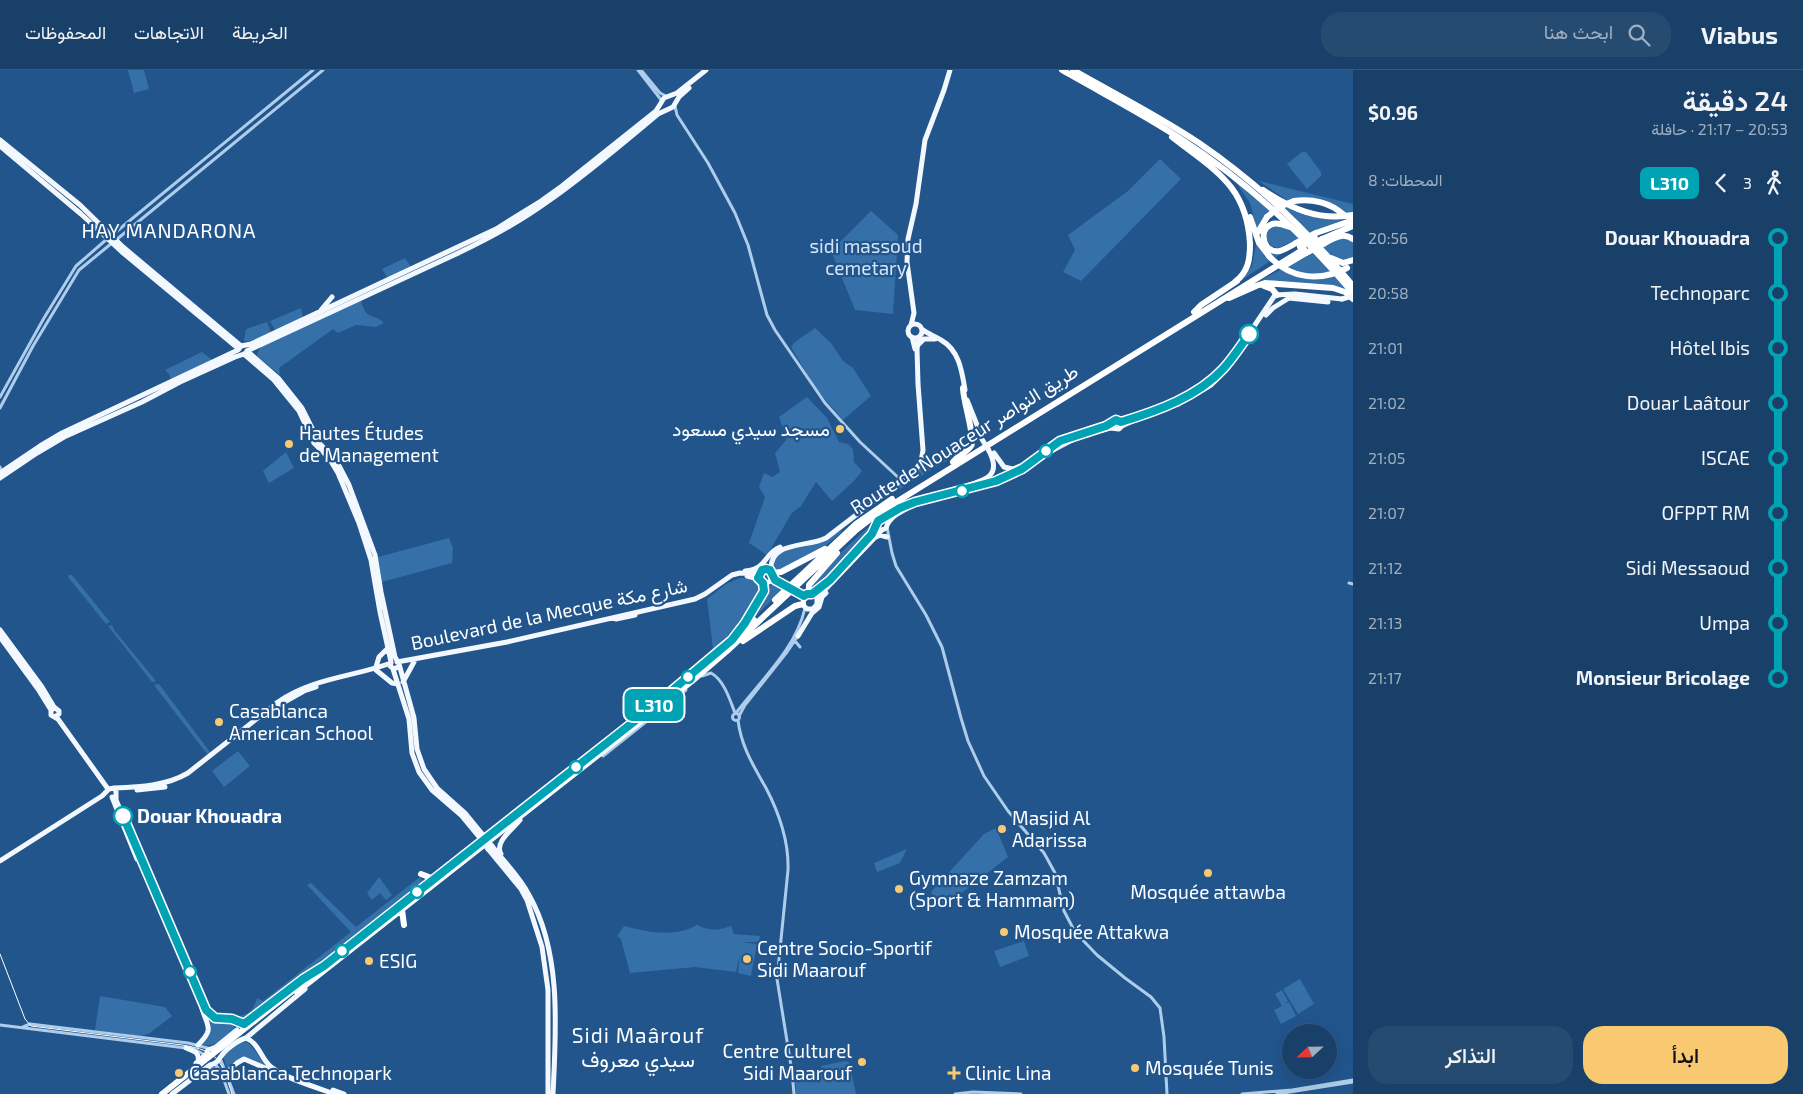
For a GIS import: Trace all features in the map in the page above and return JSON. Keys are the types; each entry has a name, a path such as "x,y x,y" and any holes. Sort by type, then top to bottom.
{"highway":[{"path":"1062,70 1181,138 1224,168 1294,229 1326,262 1353,297"},
{"path":"1073,70 1172,126 1267,192 1294,208 1325,217 1353,215"},
{"path":"1147,118 1225,179 1234,189 1243,207 1249,229 1249,260 1244,273 1235,282"},
{"path":"1167,133 1205,159 1236,186 1245,201 1259,243 1268,256 1283,268 1303,276 1326,276 1351,264"},
{"path":"1229,166 1280,209 1324,252 1353,286"},
{"path":"1258,232 1267,217 1281,205 1294,201 1317,201 1330,205 1344,215"},
{"path":"1190,316 1301,248 1353,221"},
{"path":"1294,229 1281,223 1275,223 1266,228 1263,238 1267,247 1275,251 1301,248"},
{"path":"1190,316 1207,312 1230,298 1301,248 1320,238 1353,226"},
{"path":"1320,238 1348,236 1353,239"},
{"path":"1190,316 1201,305 1242,278 1248,270 1254,243"},
{"path":"1324,252 1340,262 1351,264"},
{"path":"1230,298 1250,288 1265,284 1330,288 1343,291 1353,297"},
{"path":"1250,288 1267,287 1273,290 1276,296"},
{"name":"Route de Nouaceur طريق النواصر","path":"167,1094 425,886 650,709 732,640 839,540 874,510 1190,316"},
{"name":"Route de Nouaceur طريق النواصر","path":"325,967 402,910 623,737 727,651 855,531 889,506 1190,316"},
{"path":"953,462 973,442 964,404 963,388"},
{"path":"727,651 807,599 809,585 851,539 855,531"},
{"path":"772,576 814,556 839,540"},
{"path":"732,640 763,593 761,582"},
{"path":"493,838 504,832 603,756 623,737"},
{"path":"425,886 420,875 434,879"},
{"path":"396,914 401,919 403,926 402,910"},
{"name":"Route de Nouaceur طريق النواصر","path":"162,1094 296,990"}],"main road":[{"path":"1,473 64,437 320,312 478,238 518,216 567,182 656,111 669,96 677,93 706,70"},
{"path":"1,473 40,446 66,431 228,354 260,345 454,256 505,229 552,199 658,114 675,104 684,92 711,70"},
{"path":"736,574 739,571 750,570 761,565 775,549 824,536 917,467 923,455 917,349 921,334 910,261 910,241 917,210 927,143 951,70"},
{"path":"772,576 773,558 781,550 822,540 901,479 916,465 921,454 914,344 908,331 914,313 908,262 908,240 925,140 951,70"},
{"path":"669,96 673,98 675,104"},
{"path":"662,102 667,109"},
{"path":"0,140 80,205 111,240 243,350 273,379 299,411 314,443 328,458 338,473 359,523 371,560 388,647 415,722 417,748 424,769 437,788 465,813 481,837 506,863"},
{"path":"0,146 229,341 259,361 279,379 302,408 320,444 336,460 352,491 375,556 395,665"},
{"path":"1122,424 1171,404 1216,376 1230,362 1276,296 1295,294 1342,300"},
{"path":"1276,296 1282,301"},
{"path":"1276,296 1274,304 1277,305"},
{"path":"320,312 332,297 339,303"},
{"path":"1122,424 1169,408 1211,385 1229,367 1268,313 1282,301 1292,298 1328,302 1353,297"},
{"path":"911,325 918,324"},
{"path":"921,334 935,339 946,347 955,358 970,414 981,435 1000,463 1009,469 1017,468 1036,458"},
{"path":"912,337 921,334 944,342 956,355 969,406 981,435"},
{"path":"917,349 923,340 935,339"},
{"path":"228,354 231,349 229,341"},
{"path":"259,361 255,352 260,345"},
{"path":"807,599 830,580 853,556 872,534 877,524 879,528 884,526 909,507 1000,482 1026,469 1063,444 1114,425 1116,420 1122,424"},
{"path":"900,508 915,502 996,481 1018,470 1060,441 1114,425"},
{"path":"807,599 831,584 900,508 915,500 986,480 992,473 994,465 989,448"},
{"path":"871,540 880,535 888,540"},
{"path":"772,576 761,582 758,575 780,547"},
{"path":"763,570 781,585 817,604 812,609 807,599"},
{"name":"Boulevard de la Mecque شارع مكة","path":"0,863 111,792 179,779 288,695 307,686 695,599 705,594 728,576 753,574 763,570"},
{"name":"Boulevard de la Mecque شارع مكة","path":"395,665 522,641 696,602 709,595 727,580 738,576 751,577 761,582"},
{"path":"796,638 803,630 811,614 819,607 822,597 831,584"},
{"path":"0,630 42,687 52,709"},
{"path":"0,637 52,709"},
{"path":"388,647 380,657 376,669 392,683 401,683"},
{"path":"401,683 414,662"},
{"path":"52,709 58,708 57,715 111,792 206,1010 215,1018 232,1019 250,1026 251,1033 268,1062 273,1066 344,1094"},
{"path":"111,792 209,1026 209,1030 198,1045"},
{"path":"520,820 499,846 499,851 531,897 541,922 551,959 554,984 554,1094"},
{"path":"490,847 528,900 542,947 548,990 548,1094"},
{"path":"158,1094 198,1062 212,1048 303,979 325,967"},
{"path":"172,1094 203,1070 218,1062 220,1057 311,984 325,967"},
{"path":"202,1008 212,1019 233,1022 238,1029 238,1035 255,1044 269,1066 280,1073"},
{"path":"186,1048 197,1052 198,1062"},
{"path":"212,1048 219,1051 220,1057"},
{"path":"205,1055 208,1062 213,1064"},
{"path":"203,1070 214,1070 225,1074 237,1062 244,1059 335,1094"}],"street":[{"path":"0,408 33,346 79,270 111,240 313,70"},
{"path":"0,397 44,318 76,266 323,70"},
{"path":"639,70 658,91 669,96"},
{"path":"639,70 662,102"},
{"path":"675,104 675,112 706,159 735,213 746,239 765,308 775,330 825,403 864,446 901,479"},
{"path":"667,109 679,119"},
{"path":"884,526 898,568 939,640 968,741 987,782 1050,862 1055,874 1064,911 1075,932 1097,955 1151,997 1160,1008 1164,1037 1167,1094"},
{"path":"1349,583 1353,584"},
{"path":"736,716 792,639 800,625 807,599"},
{"path":"736,716 796,638 812,609"},
{"path":"796,638 800,647"},
{"path":"603,756 708,673 717,677 733,708 748,757 766,789 784,832 788,854 788,870 777,984 794,1094"},
{"path":"23,1027 30,1024 212,1048"},
{"path":"0,1025 186,1048 200,1051 205,1055"},
{"path":"220,1057 229,1094"},
{"path":"213,1064 219,1066 225,1074 234,1094"},
{"path":"1242,1094 1292,1090 1353,1081"},
{"path":"1277,1094 1353,1081"},
{"path":"955,1094 973,1092 1021,1094"}],"green space":[{"path":"128,70 144,70 149,89 134,93"},
{"path":"1302,152 1306,152 1321,172 1321,176 1307,189 1287,164"},
{"path":"1160,159 1181,179 1081,281 1063,272 1075,250 1068,235 1128,191"},
{"path":"1235,181 1271,210 1257,229 1250,203"},
{"path":"1259,181 1353,204 1353,212 1346,214 1330,203 1288,201"},
{"path":"1280,204 1308,216 1345,219 1308,234"},
{"name":"sidi massoud cemetary","path":"871,211 898,235 893,314 855,310 831,251"},
{"path":"1274,225 1289,228 1299,238 1279,248 1273,247 1266,240 1267,232"},
{"path":"1342,237 1353,241 1353,258 1347,262 1331,256 1322,246"},
{"path":"1256,244 1266,257 1272,252 1282,253 1240,281 1252,266"},
{"path":"1312,252 1350,294 1341,289 1253,285"},
{"path":"405,258 412,268 388,279 382,269"},
{"path":"361,300 368,314 384,323 376,327 356,325 338,333 333,329 279,368 280,375 258,357 257,354 261,346"},
{"path":"301,308 303,318 275,330 270,321"},
{"path":"267,322 271,332 251,341 244,341 246,329"},
{"path":"815,328 831,343 843,361 853,368 871,396 843,420 816,389 791,347"},
{"path":"202,352 212,360 171,380 165,370"},
{"path":"807,397 827,418 839,442 848,444 853,449 854,462 862,471 832,501 816,482 801,506 792,513 767,555 749,543 765,497 759,487 764,473 772,477 780,472 775,453 787,439 779,417"},
{"path":"972,439 966,449 873,505 919,470 925,456 928,464 932,465"},
{"path":"286,452 294,468 269,483 263,471"},
{"path":"877,519 872,529 843,563 825,580 811,589 838,555"},
{"path":"840,530 842,532 818,552 780,572 774,570 774,562 782,552 819,543"},
{"path":"449,538 453,548 452,563 382,582 378,557"},
{"path":"72,575 110,622 106,624 68,577"},
{"path":"740,578 753,580 759,583 763,589 742,623 713,649 707,599 726,584"},
{"path":"773,584 784,589 745,626 766,586"},
{"path":"112,625 156,681 152,682 108,626"},
{"path":"159,684 210,753 207,754 154,685"},
{"path":"238,751 250,766 224,787 212,771"},
{"path":"996,828 1008,857 945,906 936,909 931,892 984,834"},
{"path":"907,849 900,863 877,872 874,863"},
{"path":"379,877 392,895 386,900 380,893 372,900 367,893"},
{"path":"420,877 424,883 412,894 392,905 390,910 244,1021 235,1017 250,1012 257,998 263,1001 351,932 307,885 311,883 356,927"},
{"path":"697,925 714,930 731,926 734,934 760,936 759,942 741,942 757,944 751,976 738,973 740,954 736,972 695,967 630,973 621,939 617,936 624,926 652,932 670,933"},
{"path":"1024,941 1029,956 1000,967 994,951"},
{"path":"1300,979 1314,1004 1298,1014 1283,989"},
{"path":"1282,990 1288,1001 1285,1004 1289,1002 1296,1016 1281,1024 1274,1010 1282,1006 1275,994"},
{"path":"100,996 165,1007 172,1016 150,1033 141,1036 95,1030"},
{"path":"207,1017 219,1023 232,1022 235,1029 215,1044 200,1044 207,1036"},
{"path":"248,1042 267,1066 244,1058 235,1061 227,1068 223,1056 240,1043"},
{"path":"845,1061 849,1062 856,1094 796,1094 795,1073 807,1070 809,1073 821,1069 821,1066"}],"tram line":[{"path":"0,954 25,1019 31,1026 182,1045 204,1050 217,1059 221,1065 232,1094"}],"bus line":[{"name":"L310","path":"123,816 206,1010 215,1018 232,1019 244,1024 303,979 324,966 650,709 732,640 745,623 764,591 763,583 758,578 762,570 770,570 775,580 804,596 812,594 830,580 853,556 872,534 878,521 883,520 900,508 915,502 975,487 1010,475 1022,469 1064,439 1106,426 1116,420 1121,422 1171,404 1202,386 1219,373 1230,362 1249,334"}],"place":[{"name":"مسجد سيدي مسعود","path":"840,429"},
{"name":"Hautes Études de Management","path":"289,444"},
{"name":"Casablanca American School","path":"219,722"},
{"name":"Douar Khouadra","path":"123,816"},
{"name":"Masjid Al Adarissa","path":"1002,829"},
{"name":"Mosquée attawba","path":"1208,873"},
{"name":"Gymnaze Zamzam (Sport & Hammam)","path":"899,889"},
{"name":"Mosquée Attakwa","path":"1004,932"},
{"name":"Centre Socio-Sportif Sidi Maarouf","path":"747,959"},
{"name":"ESIG","path":"369,961"},
{"name":"Centre Culturel Sidi Maarouf","path":"862,1062"},
{"name":"Mosquée Tunis","path":"1135,1068"},
{"name":"Casablanca Technopark","path":"179,1073"},
{"name":"Clinic Lina","path":"954,1073"}],"district":[{"name":"HAY MANDARONA","path":"169,231"},
{"name":"Sidi Maârouf سيدي معروف","path":"638,1048"}]}
